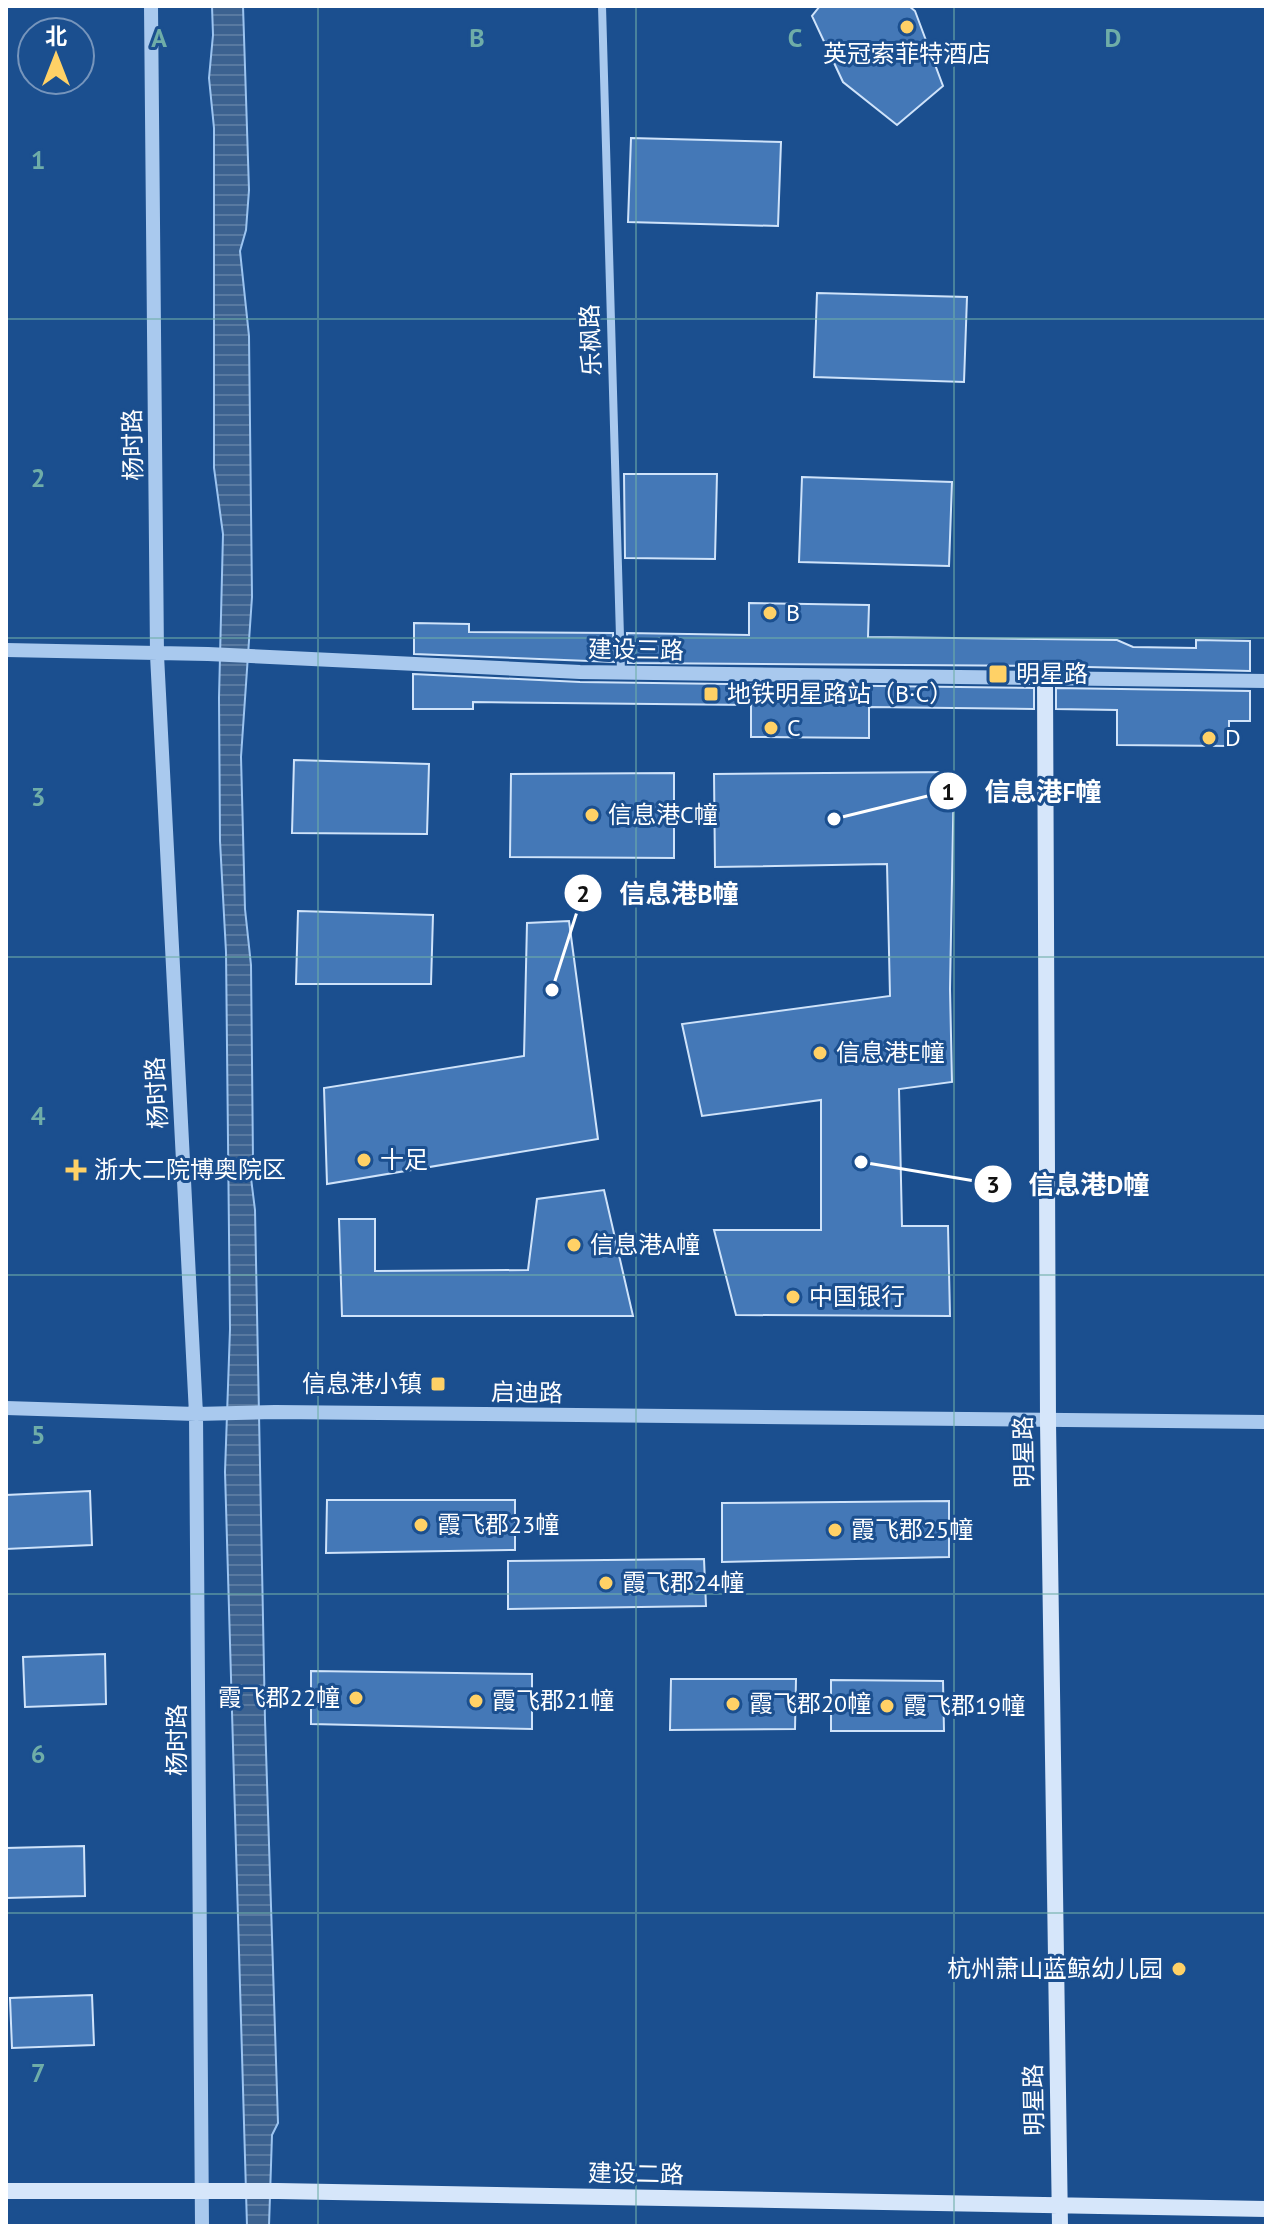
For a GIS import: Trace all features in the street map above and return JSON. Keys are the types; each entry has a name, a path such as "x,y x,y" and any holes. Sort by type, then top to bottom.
{"main road":[{"name":"明星路","path":"1045,677 1048,1422 1060,2226"},
{"name":"建设二路","path":"6,2191 278,2191 1266,2209"}],"street":[{"name":"杨时路","path":"151,6 157,655 196,1414 202,2226"},
{"name":"乐枫路","path":"602,6 621,672"},
{"name":"建设三路","path":"6,650 208,654 621,672 1266,681"},
{"name":"启迪路","path":"6,1408 218,1415 275,1412 1266,1422"}],"water":[{"path":"212,6 243,6 249,190 246,230 240,251 249,336 252,597 241,757 245,909 251,965 253,1160 250,1170 255,1210 265,1720 278,2123 272,2135 269,2226 247,2226 225,1472 230,1329 226,952 220,841 223,534 214,468 214,128 209,78"}],"building":[{"path":"820,6 909,6 915,11 943,86 897,125 843,82 812,16"},
{"path":"631,138 781,142 778,226 628,222"},
{"path":"817,293 967,297 964,382 814,377"},
{"path":"624,474 717,474 715,559 625,558"},
{"path":"802,477 952,482 949,566 799,562"},
{"path":"749,603 869,605 868,637 1117,640 1133,647 1196,648 1196,640 1250,641 1250,671 628,663 627,633 749,635"},
{"path":"414,623 469,624 469,632 613,633 614,662 414,654"},
{"path":"413,674 580,682 1034,688 1034,709 869,707 869,738 751,737 751,705 473,702 473,709 413,709"},
{"path":"1056,688 1250,691 1250,721 1229,721 1229,746 1117,745 1117,710 1056,709"},
{"path":"294,760 429,764 427,834 292,833"},
{"path":"954,772 950,989 952,1082 899,1089 902,1226 948,1226 950,1316 736,1315 714,1230 821,1230 821,1100 702,1116 682,1024 890,996 887,864 715,867 714,774"},
{"name":"信息港C幢","path":"674,773 674,858 510,857 511,774"},
{"path":"298,911 433,915 431,984 296,984"},
{"path":"569,921 598,1139 327,1184 324,1088 524,1056 527,923"},
{"name":"信息港A幢","path":"604,1190 633,1316 342,1316 339,1219 375,1219 375,1271 528,1270 537,1199"},
{"path":"90,1491 92,1545 6,1549 6,1495"},
{"name":"霞飞郡23幢","path":"327,1500 515,1500 515,1550 326,1553"},
{"name":"霞飞郡25幢","path":"949,1501 949,1557 722,1562 722,1503"},
{"name":"霞飞郡24幢","path":"704,1559 706,1606 508,1609 508,1561"},
{"path":"105,1654 106,1704 25,1707 23,1657"},
{"path":"311,1671 532,1674 532,1729 311,1724"},
{"name":"霞飞郡20幢","path":"671,1679 796,1679 795,1729 670,1730"},
{"name":"霞飞郡19幢","path":"831,1680 943,1681 944,1731 831,1731"},
{"path":"84,1846 85,1896 6,1898 6,1848"},
{"path":"92,1995 94,2045 12,2048 10,1998"}],"place":[{"name":"英冠索菲特酒店","path":"907,27"},
{"name":"B","path":"770,613"},
{"name":"明星路","path":"998,674"},
{"name":"地铁明星路站（B·C）","path":"711,694"},
{"name":"C","path":"771,728"},
{"name":"D","path":"1209,738"},
{"name":"信息港C幢","path":"592,815"},
{"name":"信息港F幢","path":"834,819"},
{"name":"信息港B幢","path":"552,990"},
{"name":"信息港E幢","path":"820,1053"},
{"name":"十足","path":"364,1160"},
{"name":"信息港D幢","path":"861,1162"},
{"name":"浙大二院博奥院区","path":"76,1170"},
{"name":"信息港A幢","path":"574,1245"},
{"name":"中国银行","path":"793,1297"},
{"name":"信息港小镇","path":"438,1384"},
{"name":"霞飞郡23幢","path":"421,1525"},
{"name":"霞飞郡25幢","path":"835,1530"},
{"name":"霞飞郡24幢","path":"606,1583"},
{"name":"霞飞郡22幢","path":"356,1698"},
{"name":"霞飞郡21幢","path":"476,1701"},
{"name":"霞飞郡20幢","path":"733,1704"},
{"name":"霞飞郡19幢","path":"887,1706"},
{"name":"杭州萧山蓝鲸幼儿园","path":"1179,1969"}]}
